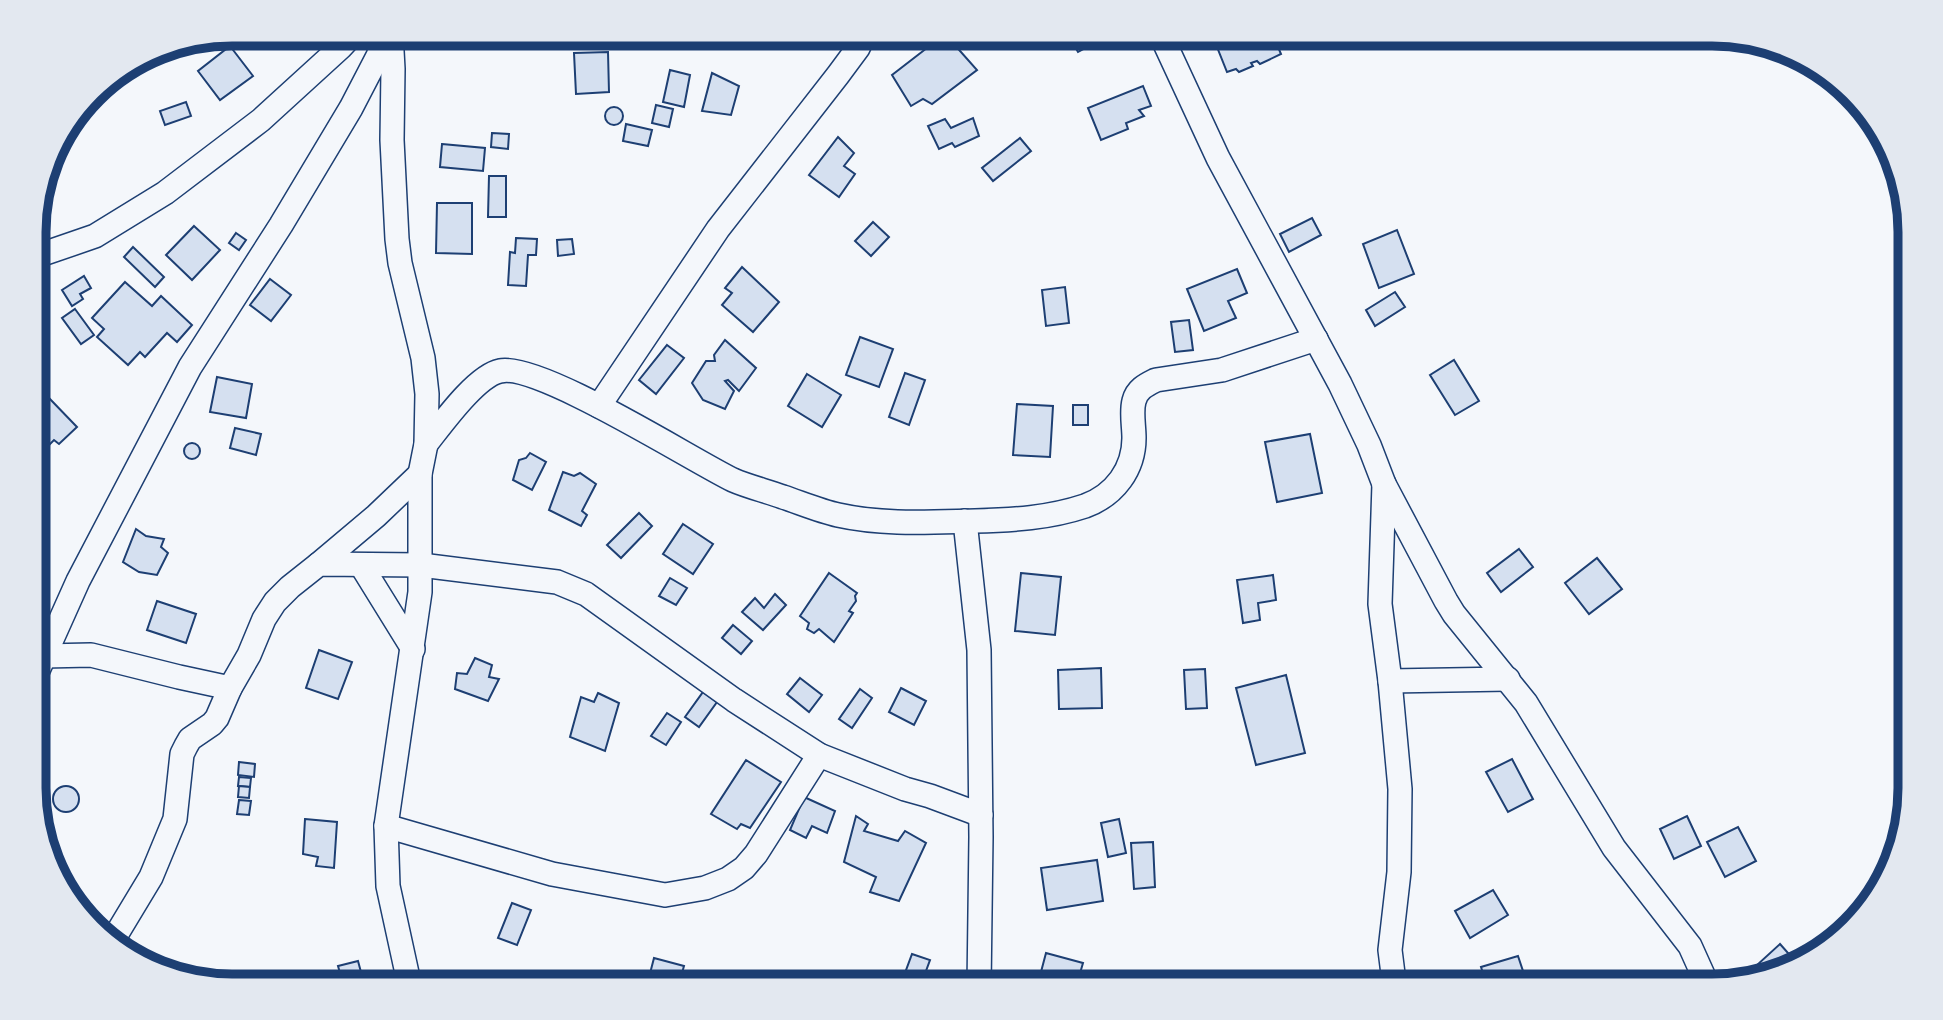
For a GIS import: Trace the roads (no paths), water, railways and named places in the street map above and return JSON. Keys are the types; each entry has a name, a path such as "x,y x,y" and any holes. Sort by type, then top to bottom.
{"street":[{"path":"46,253 96,236 165,193 261,120 342,46"},
{"path":"46,652 78,581 190,367 281,225 351,108 383,46"},
{"path":"390,46 397,239 400,263 423,358 427,394 426,444 420,474 420,592 386,826 388,886 407,974"},
{"path":"599,406 718,229 859,46"},
{"path":"1166,46 1218,159 1340,384 1384,484 1454,614 1526,703 1614,848 1689,946 1702,974"},
{"path":"426,444 482,380 498,371 513,369 558,386 599,406 735,481 838,515 898,523 1027,520 1086,505 1110,492 1121,481 1129,466 1134,442 1133,402 1139,390 1146,384 1156,380 1222,370 1316,339"},
{"path":"117,934 151,877 175,819 182,754 190,739 212,724 250,655 264,619 275,602 376,516 420,474"},
{"path":"1384,484 1380,604 1400,789 1399,872 1390,950 1393,974"},
{"path":"965,521 979,650 979,974"},
{"path":"319,564 421,565 556,582 586,594 734,700 819,755 981,815"},
{"path":"361,565 413,649"},
{"path":"46,656 92,655 230,688"},
{"path":"1390,681 1508,679"},
{"path":"386,826 552,874 665,895 705,888 728,879 744,868 756,854 819,755"}]}
